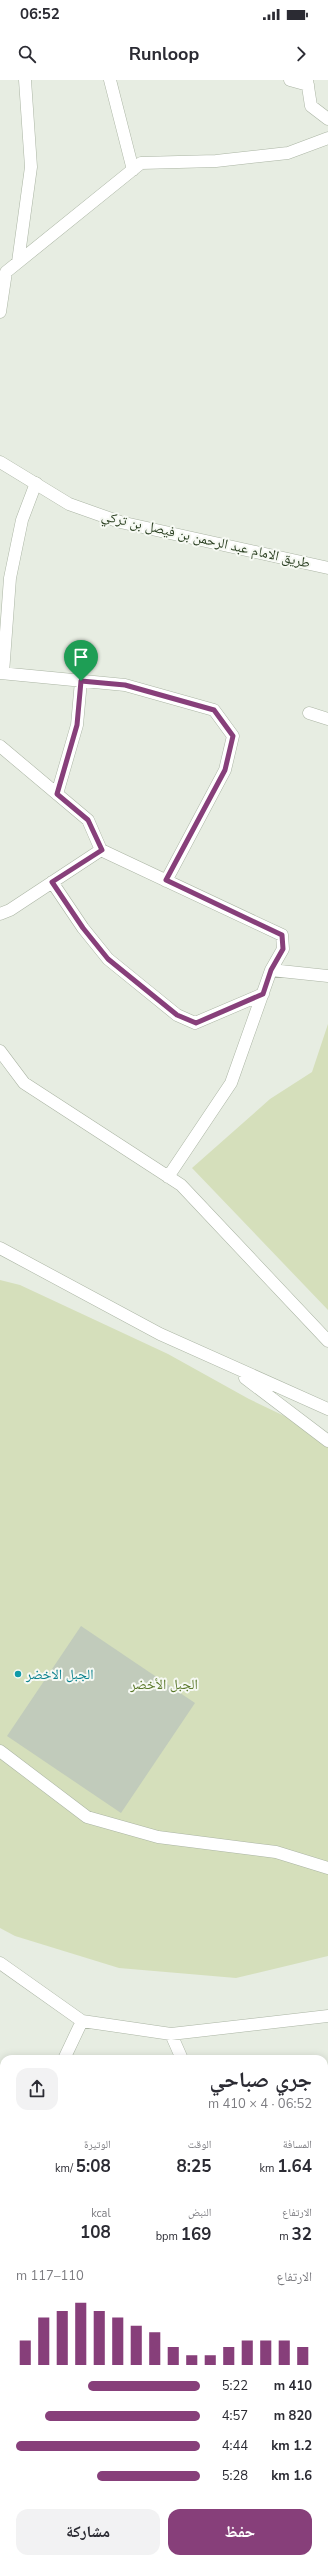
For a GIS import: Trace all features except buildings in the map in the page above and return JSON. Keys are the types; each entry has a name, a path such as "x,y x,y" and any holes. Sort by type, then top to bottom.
{"street":[{"path":"18,262 32,167 26,80"},
{"path":"110,80 133,170"},
{"path":"290,80 307,82 311,106 328,119"},
{"path":"0,312 6,272 141,163 216,162 288,153 328,138"},
{"name":"طريق الامام عبد الرحمن بن فيصل بن تركي","path":"0,462 69,504 120,522 328,568"},
{"path":"36,483 22,520 10,578 2,673 125,685 214,710 233,736 225,770 166,880"},
{"path":"57,794 77,725 81,681"},
{"path":"309,713 328,718"},
{"path":"0,746 88,820 102,850 282,935 283,949 271,970 231,1083 168,1177"},
{"path":"0,914 102,850"},
{"path":"52,882 83,928 108,959 177,1015 196,1023 263,994"},
{"path":"271,970 328,976"},
{"path":"0,1051 24,1083 181,1185 328,1341"},
{"path":"0,1248 160,1334 328,1409"},
{"path":"225,1363 322,1434 328,1441"},
{"path":"0,1751 87,1817 158,1837 276,1852 328,1868"},
{"path":"0,1963 82,2021 171,2034 328,2016"},
{"path":"66,2055 82,2021"},
{"path":"171,2034 180,2055"}],"green space":[{"path":"328,1024 328,1310 192,1168 270,1099 312,1072"},
{"name":"الجبل الأخضر","path":"0,1280 20,1285 168,1354 249,1399 322,1434 328,1441 328,1956 236,1978 119,1968 15,1936 0,1928"}],"place":[{"name":"الجبل الاخضر","path":"18,1674"}],"route":[{"path":"81,681 125,685 214,710 233,736 225,770 166,880 282,935 283,949 271,970 263,994 196,1023 177,1015 108,959 83,928 52,882 102,850 88,820 57,794 77,725 81,681"}]}
